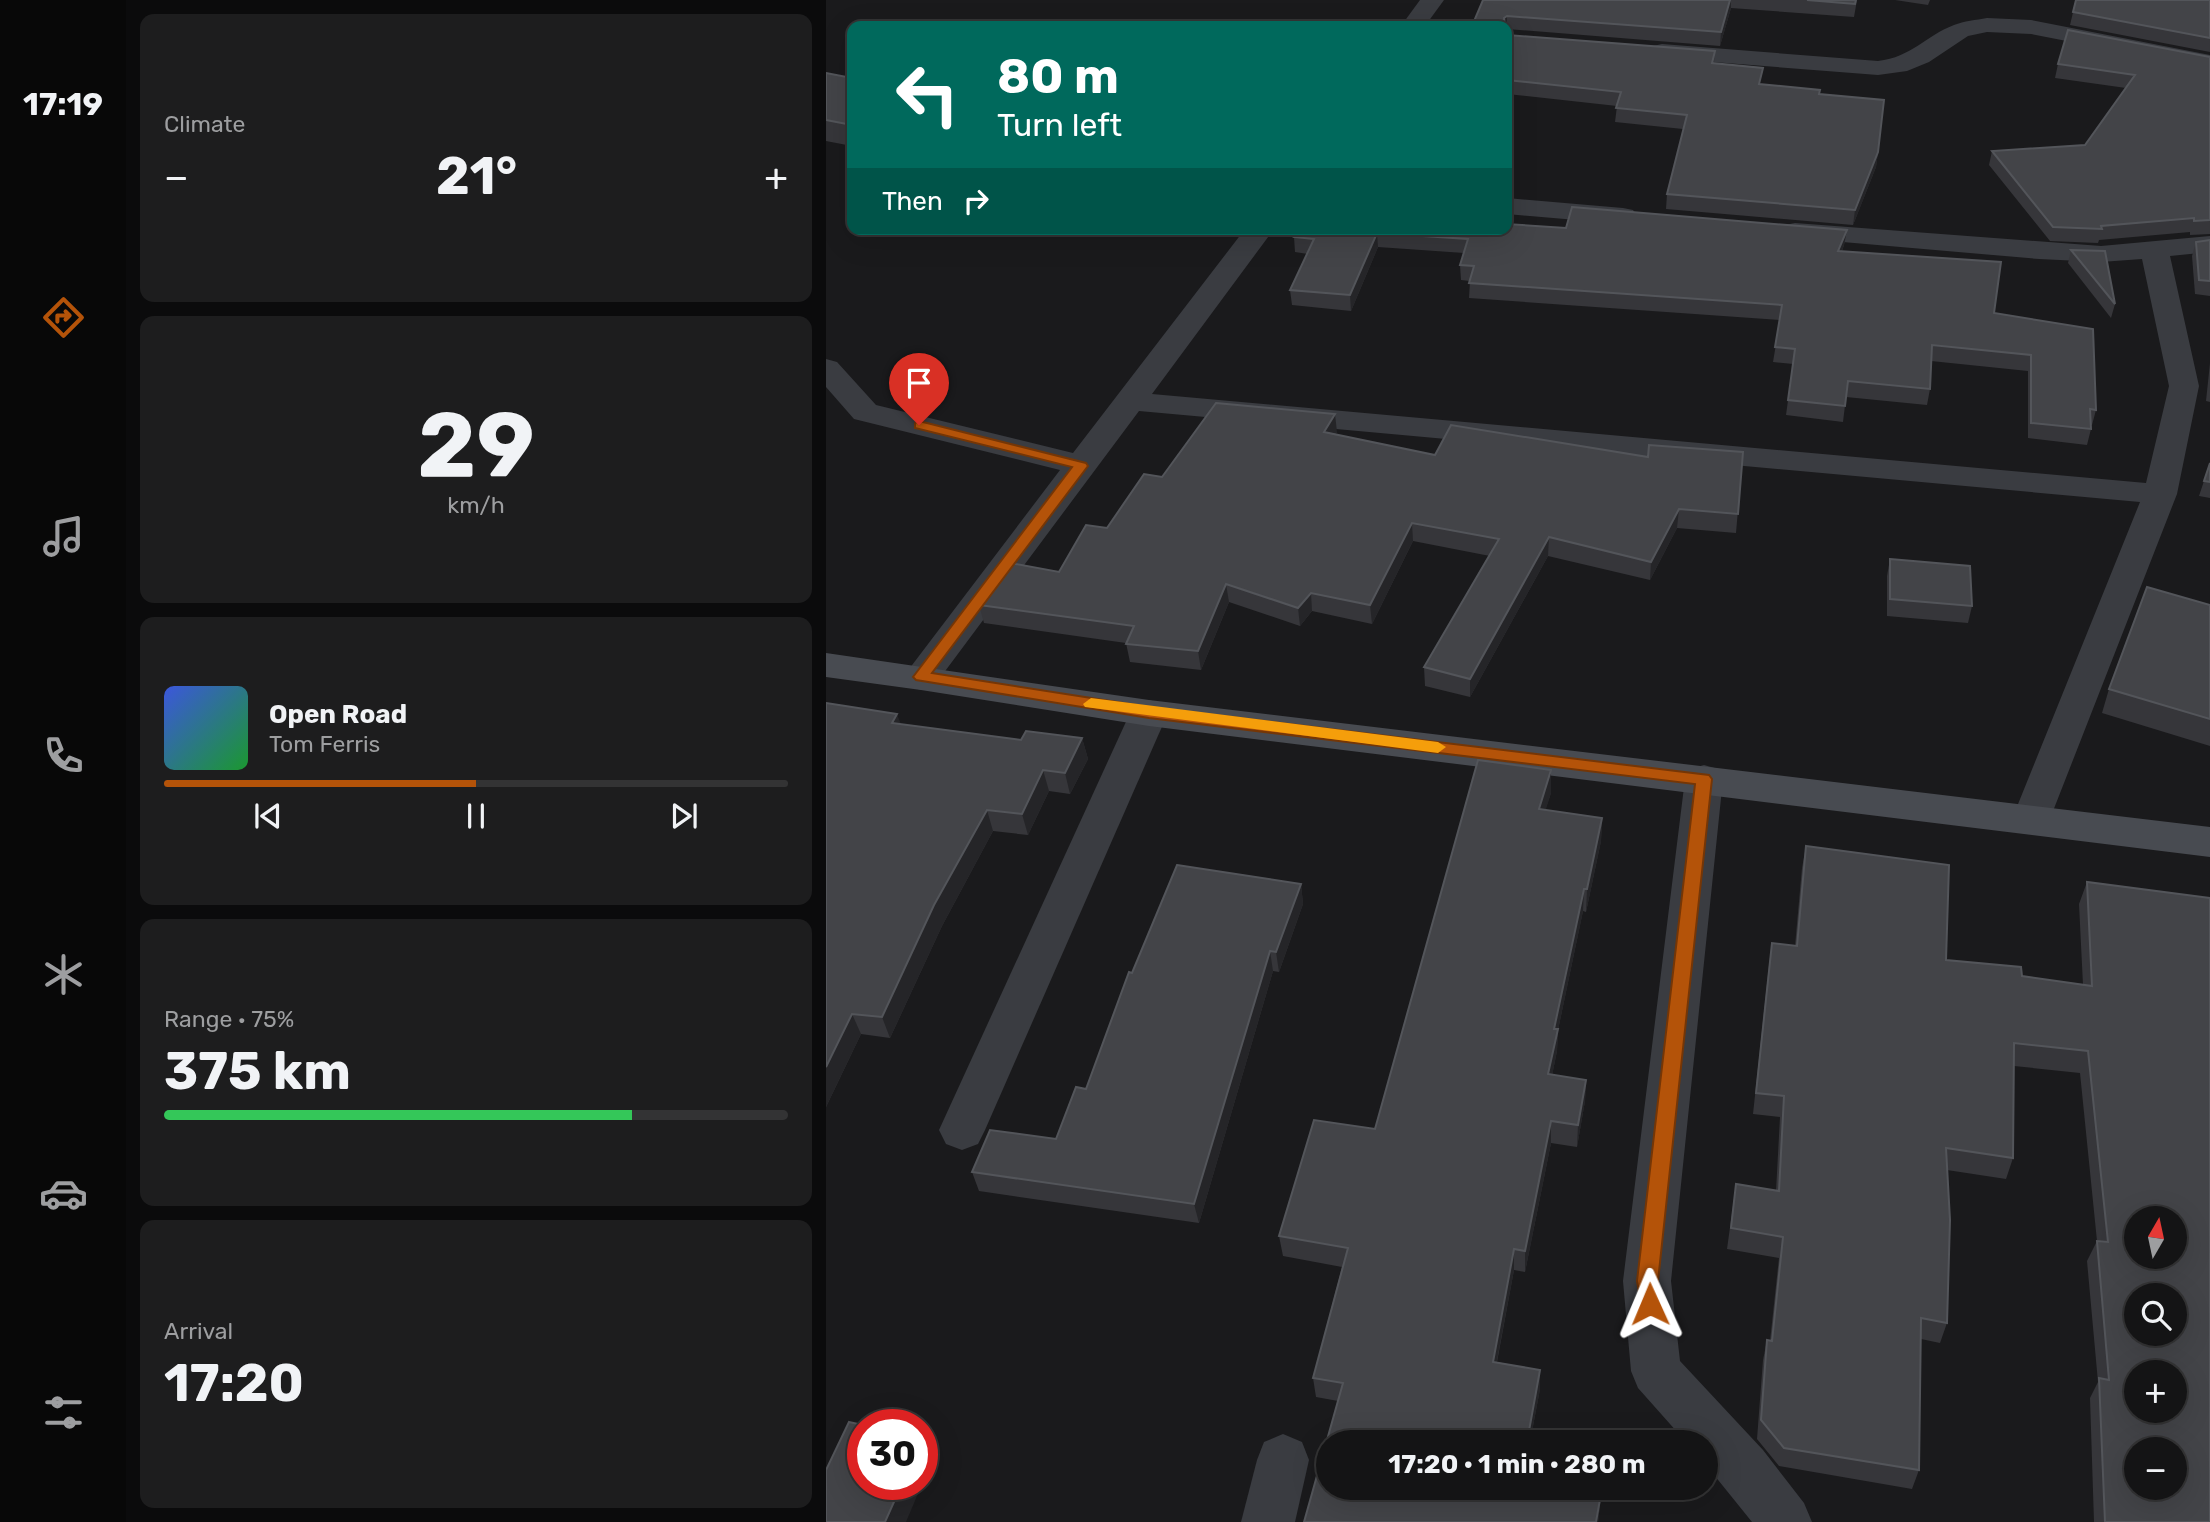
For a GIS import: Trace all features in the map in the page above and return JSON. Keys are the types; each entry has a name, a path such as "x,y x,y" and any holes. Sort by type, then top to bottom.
{"street":[{"path":"1417,21 1432,0"},
{"path":"1644,50 1878,68 1898,66 1920,57 1961,30 1987,25 2031,27 2210,62"},
{"path":"1512,206 1643,218"},
{"path":"1766,228 2101,254 2210,244"},
{"path":"921,677 1255,235"},
{"path":"2032,819 2160,494 2185,386 2155,251"},
{"path":"826,368 865,412 1081,466"},
{"path":"1130,401 2160,494"},
{"path":"826,665 1149,713 2210,842"},
{"path":"962,1130 1149,713"},
{"path":"1704,779 1647,1281 1656,1371 1744,1468 1784,1522"},
{"path":"1268,1522 1283,1460"}],"building":[{"path":"1483,0 1730,0 1721,32 1507,16 1504,21 1474,21"},
{"path":"1807,0 1856,0 1855,4"},
{"path":"2076,0 2210,0 2210,38 2073,12"},
{"path":"2068,30 2210,57 2210,220 2194,221 2194,218 2101,226 2102,229 2053,227 1992,151 2085,145 2135,75 2058,64"},
{"path":"1512,35 1715,51 1712,63 1763,68 1759,84 1820,90 1819,94 1884,100 1878,152 1855,210 1667,194 1687,115 1616,108 1621,92 1512,81"},
{"path":"826,73 847,77 847,124 826,120"},
{"path":"1572,207 1847,230 1838,251 2001,262 1994,313 2093,329 2096,410 2090,409 2091,429 2031,423 2031,355 1932,345 1930,389 1848,381 1845,406 1788,400 1795,349 1775,347 1782,305 1469,283 1474,266 1460,265 1468,239 1407,235 1512,235 1512,224 1566,228"},
{"path":"1376,235 1350,295 1290,290 1314,239 1294,237"},
{"path":"2210,240 2210,281 2199,280 2196,242"},
{"path":"2071,250 2105,251 2115,304"},
{"path":"1216,403 1335,414 1324,432 1435,455 1451,425 1648,457 1649,445 1743,452 1738,514 1679,509 1651,562 1549,537 1470,679 1424,667 1499,539 1412,523 1370,605 1311,593 1298,608 1226,584 1198,651 1126,644 1134,626 979,605 1010,563 1059,572 1086,525 1107,528 1144,474 1162,477"},
{"path":"2210,463 2210,482 2204,481"},
{"path":"1890,559 1970,566 1972,606 1890,599"},
{"path":"2147,587 2210,605 2210,719 2109,689"},
{"path":"826,703 897,714 892,723 1021,740 1026,731 1082,738 1065,773 1043,770 1022,814 987,810 934,905 882,1017 852,1014 826,1067"},
{"path":"1478,760 1551,770 1539,809 1602,818 1554,1029 1558,1029 1548,1074 1586,1080 1578,1125 1551,1121 1525,1251 1514,1249 1493,1362 1540,1370 1529,1430 1330,1430 1343,1383 1313,1378 1348,1248 1279,1236 1314,1120 1375,1129"},
{"path":"1806,846 1949,865 1946,960 2021,967 2022,976 2092,986 2087,882 2210,898 2210,1522 2105,1522 2099,1378 2109,1380 2097,1241 2108,1242 2088,1051 2014,1043 2013,1158 1946,1148 1950,1220 1947,1323 1921,1318 1919,1470 1784,1448 1761,1420 1767,1340 1772,1341 1783,1237 1731,1228 1736,1184 1779,1191 1784,1096 1756,1093 1772,943 1797,946"},
{"path":"1177,865 1301,884 1276,952 1270,951 1194,1204 972,1172 990,1130 1056,1139 1076,1087 1086,1089 1129,972 1132,973"},
{"path":"847,1426 847,1500 895,1500 885,1522 826,1522 826,1470"},
{"path":"1316,1479 1316,1500 1600,1500 1596,1522 1304,1522"}],"slow traffic":[{"path":"1091,704 1438,747"}],"route":[{"path":"919,425 1081,466 921,677 1149,713 1704,779 1647,1281 1650,1304"}]}
